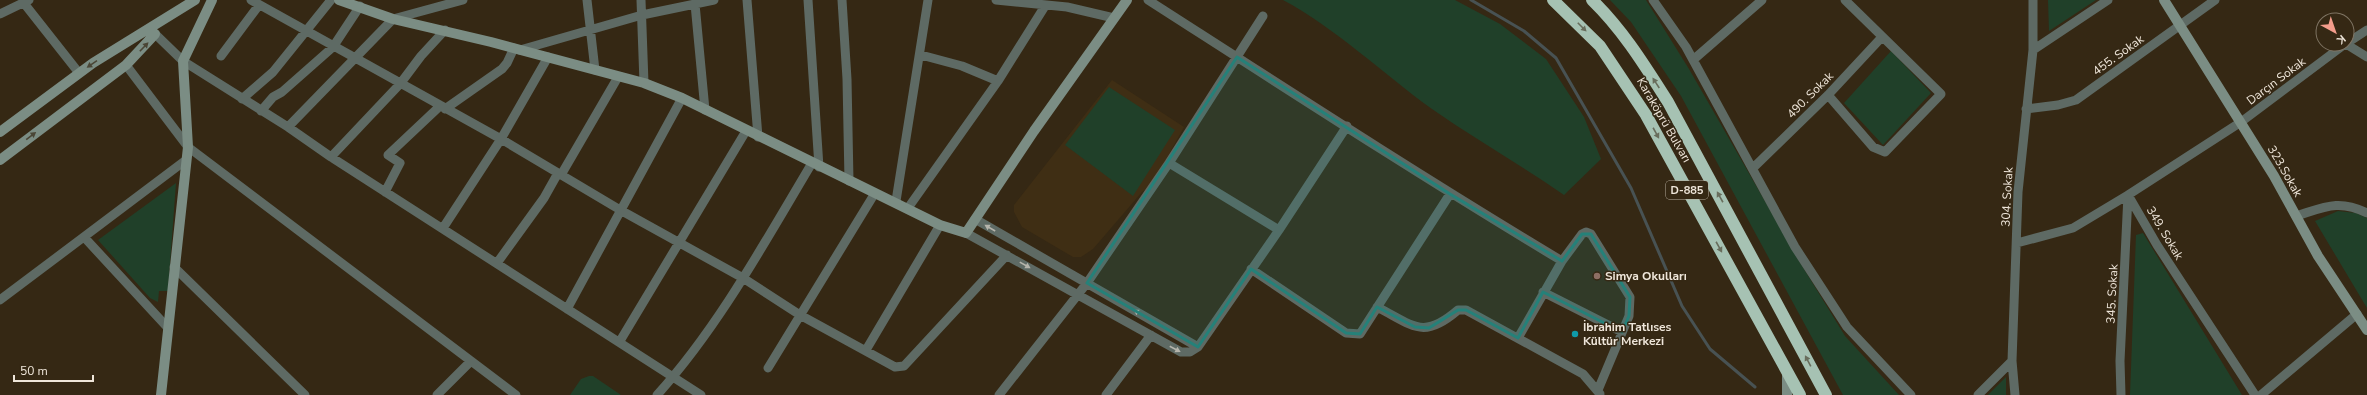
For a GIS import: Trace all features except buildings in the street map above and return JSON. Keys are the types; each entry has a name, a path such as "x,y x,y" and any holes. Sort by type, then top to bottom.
{"highway":[{"name":"Karaköprü Bulvarı","path":"1553,0 1600,46 1646,115 1800,395"},
{"name":"Karaköprü Bulvarı","path":"1592,0 1640,58 1668,102 1826,395"}],"street":[{"path":"0,131 79,73 152,31 195,0"},
{"path":"161,395 188,147 183,61 212,0"},
{"path":"242,99 273,72 331,0"},
{"path":"342,0 393,19 445,30 644,83 682,98 849,181 896,201 940,225 966,233 1181,352 1190,352 1198,346 1279,230 1347,126"},
{"path":"288,127 393,19 463,0"},
{"path":"587,0 595,70"},
{"path":"641,0 644,83"},
{"path":"385,192 400,163 388,155 443,107 502,69 517,49 591,30 674,4 695,4 714,0"},
{"path":"748,0 758,137"},
{"path":"657,395 674,376 743,278 816,165 808,0"},
{"path":"842,0 847,78 849,181"},
{"path":"896,201 921,55 928,0"},
{"path":"996,0 1045,6 1068,4 1114,18"},
{"path":"966,233 1034,131 1127,0"},
{"path":"1148,0 1347,126 1450,194 1562,261"},
{"path":"1653,0 1693,60 1753,168 1794,247 1847,327 1911,395"},
{"path":"1693,60 1762,0"},
{"path":"1828,95 1873,147 1885,152 1941,94 1845,0"},
{"name":"304. Sokak","path":"2015,395 2012,361 2018,192 2033,50 2034,0"},
{"path":"2033,50 2108,0"},
{"name":"323.Sokak","path":"2164,0 2241,122 2318,256 2367,330"},
{"name":"455. Sokak","path":"2026,109 2058,106 2076,100 2215,0"},
{"path":"0,14 22,2 79,73"},
{"path":"221,56 255,3 307,30 333,47 501,139 622,211 743,278 800,315 895,367 904,366 1007,255"},
{"path":"695,4 706,110"},
{"path":"261,110 273,97 282,92 333,47 360,6"},
{"path":"908,208 998,81 1045,6"},
{"path":"999,395 1087,283 1169,163 1263,16"},
{"path":"330,157 400,84 421,56 445,30"},
{"name":"Darçın Sokak","path":"2355,38 2367,30"},
{"path":"152,31 183,61 288,127 330,157 443,228 567,309 620,341 701,395"},
{"path":"0,160 126,65 152,31"},
{"name":"490. Sokak","path":"1753,168 1828,95 1882,37"},
{"path":"2355,50 2367,57"},
{"name":"Darçın Sokak","path":"2241,122 2335,52"},
{"path":"921,55 962,66 998,81"},
{"path":"443,228 501,139 548,57"},
{"path":"126,65 188,147 516,395"},
{"path":"497,263 560,174 618,76"},
{"path":"567,309 622,211 682,98"},
{"path":"2017,243 2073,228 2128,195 2241,122"},
{"path":"620,341 746,131"},
{"path":"0,300 186,160"},
{"path":"1169,163 1279,230"},
{"path":"768,368 875,193"},
{"path":"1251,269 1346,333 1360,334 1450,194"},
{"name":"345. Sokak","path":"2121,395 2120,361 2128,195"},
{"name":"349. Sokak","path":"2128,195 2157,245 2255,395"},
{"path":"2296,216 2331,205 2351,205 2367,213"},
{"path":"975,219 1198,346"},
{"path":"866,350 940,225"},
{"path":"1377,307 1415,327 1429,328 1447,320 1458,310 1466,310 1583,374 1599,392 1629,316 1630,297 1591,234 1586,232 1582,234 1562,261 1518,338"},
{"path":"84,237 168,328"},
{"path":"174,266 305,395"},
{"path":"1543,292 1622,332"},
{"path":"2261,395 2357,314"},
{"path":"1106,395 1151,336"},
{"path":"437,395 471,361"},
{"path":"1978,395 2012,361"},
{"path":"1787,373 1787,395"}],"highlighted area":[{"path":"1237,57 1450,194 1562,261 1582,234 1591,234 1630,297 1629,316 1622,332 1543,292 1518,338 1466,310 1458,310 1429,328 1415,327 1377,307 1360,334 1346,333 1251,269 1198,347 1087,283"}],"shaded area":[{"path":"1112,80 1184,127 1152,185 1142,192 1093,249 1081,257 1073,257 1022,227 1014,212 1014,205"}],"green space":[{"path":"1283,0 1455,0 1500,24 1546,59 1584,117 1601,159 1564,195 1432,109 1322,24"},
{"path":"1610,0 1646,0 1689,69 1804,269 1845,336 1899,395 1843,395 1681,96 1631,22"},
{"path":"2048,0 2096,0 2049,31"},
{"path":"1891,51 1931,93 1883,145 1844,103"},
{"path":"1109,87 1175,130 1133,196 1065,145"},
{"path":"176,183 168,291 159,291 158,302 150,298 98,240"},
{"path":"2338,211 2356,213 2367,218 2367,308 2315,221"},
{"path":"2143,233 2242,395 2130,395 2136,235"},
{"path":"593,376 621,395 570,395 581,379"},
{"path":"2006,377 2006,395 1988,395"}],"waterway":[{"path":"1471,0 1524,31 1556,58 1631,188 1682,306 1710,349 1755,387"}],"place":[{"name":"Simya Okulları","path":"1597,276"},
{"name":"İbrahim Tatlıses Kültür Merkezi","path":"1575,334"}]}
